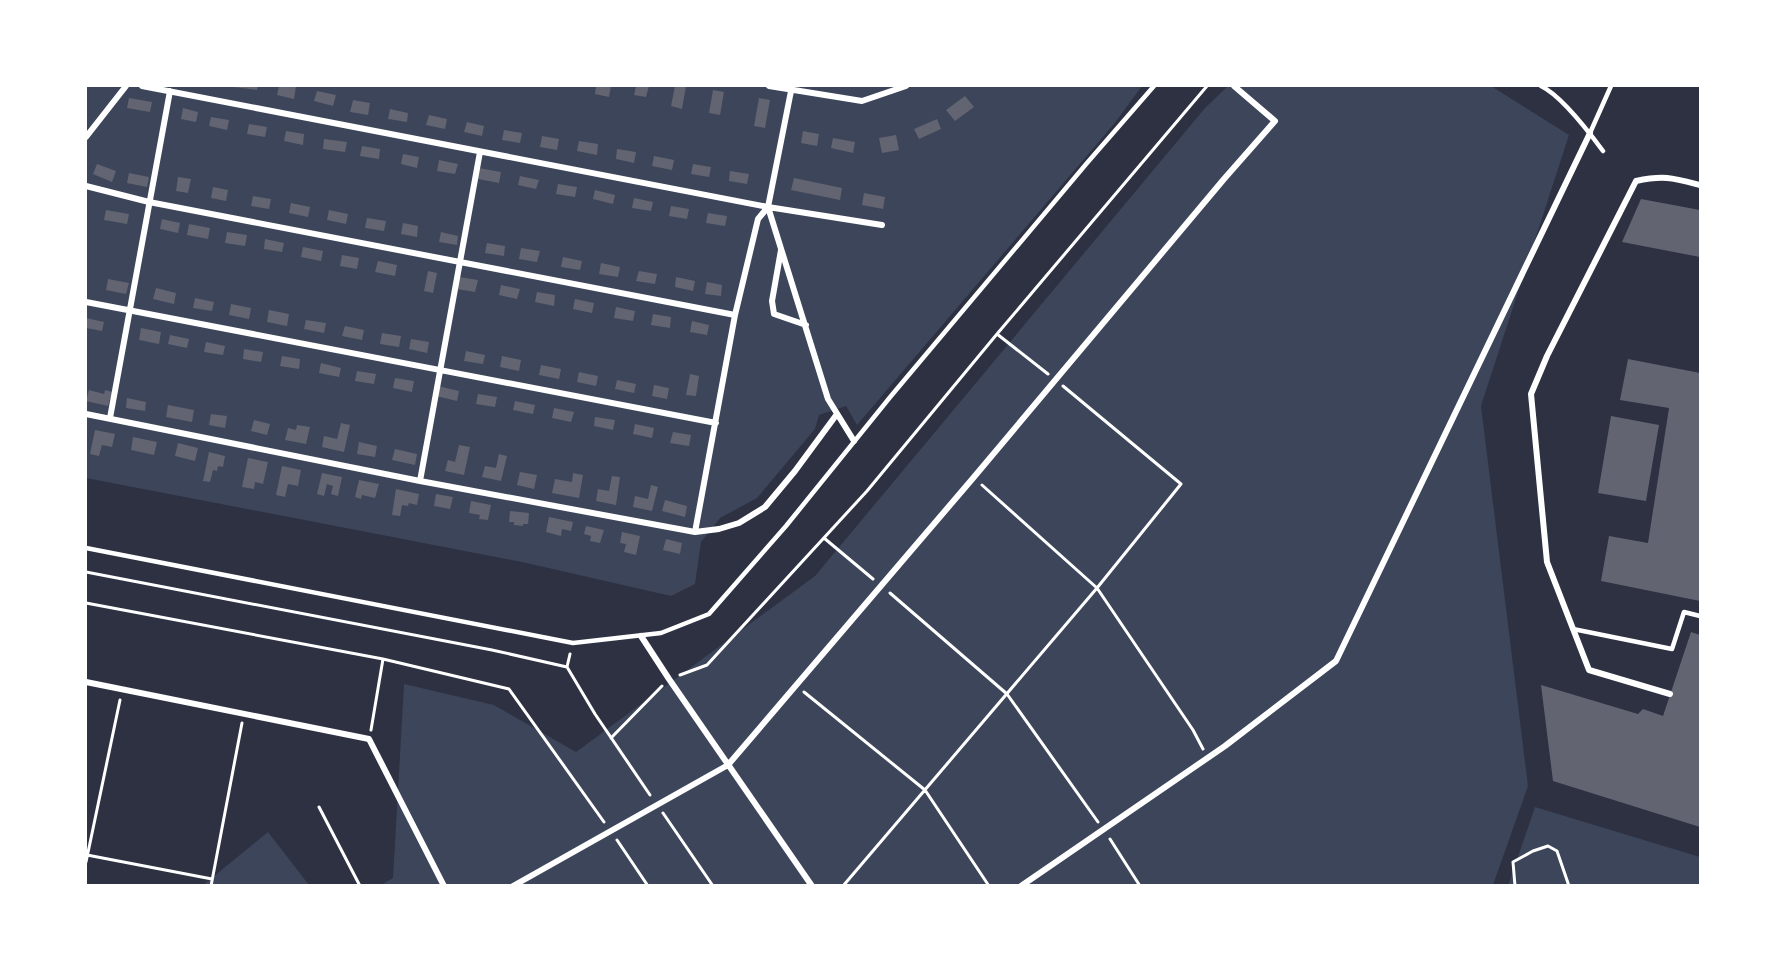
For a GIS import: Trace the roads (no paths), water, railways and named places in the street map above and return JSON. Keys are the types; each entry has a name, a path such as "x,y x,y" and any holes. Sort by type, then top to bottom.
{"street":[{"path":"86,138 126,86"},
{"path":"142,86 768,207 882,225"},
{"path":"769,86 862,101 906,86"},
{"path":"513,885 728,765 1275,121 1234,86"},
{"path":"695,532 735,315 758,219 768,207 791,88"},
{"path":"110,418 170,91"},
{"path":"1021,885 1208,758 1336,661 1590,133"},
{"path":"420,481 480,152"},
{"path":"1670,694 1589,670 1547,562 1531,394 1547,356 1636,181 1667,177 1701,185"},
{"path":"86,186 149,202 735,315"},
{"path":"768,207 828,399 854,441"},
{"path":"782,247 772,301 774,314 806,325"},
{"path":"86,302 716,423"},
{"path":"86,414 420,481 695,532 719,529 738,523 765,507 837,414"},
{"path":"641,636 812,885"},
{"path":"86,682 369,739 444,885"}],"lane":[{"path":"86,548 573,643 661,633 709,614 786,526 854,441 1154,86"},
{"path":"1541,86 1550,90 1590,133 1603,151"},
{"path":"1590,133 1611,86"},
{"path":"1573,629 1672,649 1684,612 1701,616"}]}
